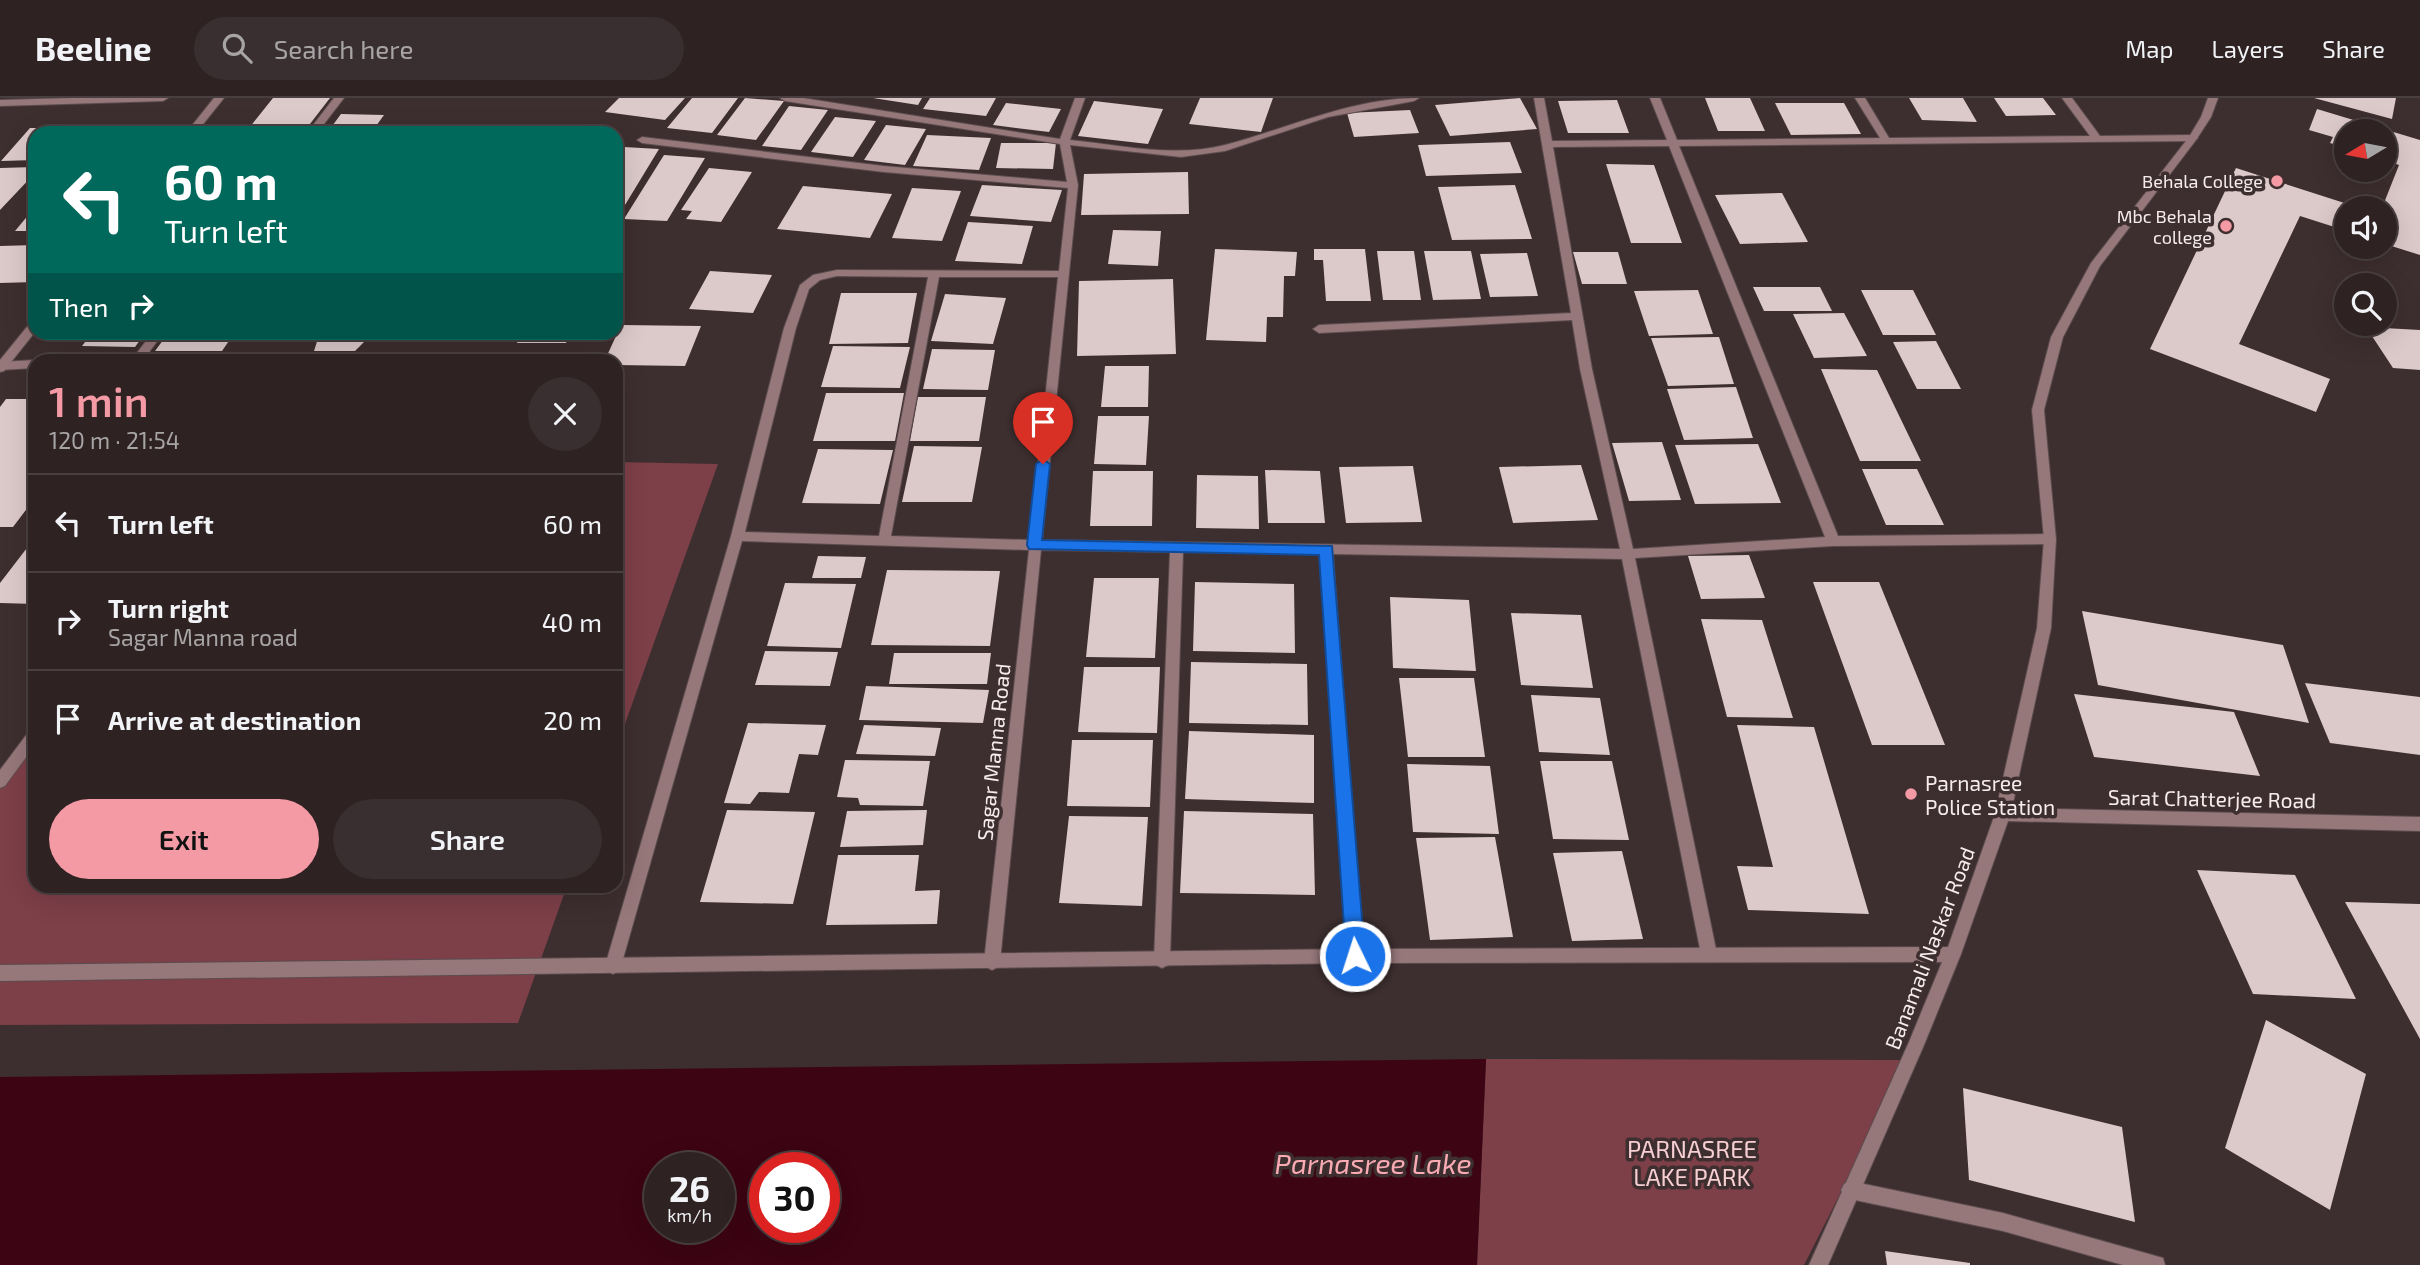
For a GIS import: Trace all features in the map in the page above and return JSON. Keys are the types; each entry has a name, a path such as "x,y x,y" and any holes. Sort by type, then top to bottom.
{"street":[{"path":"1,104 163,98"},
{"path":"197,126 219,98"},
{"path":"317,126 339,98"},
{"path":"785,98 1064,142 1152,152 1203,152 1225,148 1326,116 1414,98"},
{"path":"1034,545 1073,185 1064,142 1080,98"},
{"path":"1539,98 1586,369 1628,554 1709,954"},
{"path":"1655,98 1833,541"},
{"path":"1860,98 1885,139"},
{"path":"2067,98 2097,139"},
{"name":"Banamali Naskar Road","path":"1818,1265 1916,1045 1953,954 2003,814 2043,628 2050,538 2038,410 2057,337 2095,265 2193,138 2206,117 2213,98"},
{"path":"1548,144 2193,138"},
{"path":"642,140 884,169 1073,185"},
{"path":"613,967 737,536 790,328 804,286 817,277 837,274 1063,274"},
{"path":"884,541 934,274"},
{"path":"1319,329 1578,316"},
{"path":"0,367 28,333"},
{"path":"142,354 153,340"},
{"path":"0,367 28,365"},
{"path":"737,536 1034,545 1628,554 1833,541 2050,538"},
{"name":"Sagar Manna Road","path":"992,962 1034,545"},
{"path":"1162,960 1177,546"},
{"path":"1326,550 1355,956"},
{"path":"0,782 28,744"},
{"name":"Sarat Chatterjee Road","path":"2003,814 2420,824"},
{"path":"0,972 613,967 1355,956 1953,954"},
{"path":"1850,1190 2003,1222 2156,1265"}],"green space":[{"path":"623,462 718,464 623,729"},
{"path":"28,745 28,893 564,893 518,1023 0,1025 0,783"},
{"name":"PARNASREE LAKE PARK","path":"1486,1059 1908,1060 1804,1265 1477,1265"}],"water":[{"name":"Parnasree Lake","path":"1486,1059 1477,1265 0,1265 0,1077"}],"building":[{"path":"273,98 330,98 308,126 251,126"},
{"path":"619,98 685,98 665,120 605,112"},
{"path":"692,98 738,98 712,133 667,128"},
{"path":"745,98 784,101 756,140 717,135"},
{"path":"873,98 922,98 918,105"},
{"path":"930,98 996,98 986,116 923,109"},
{"path":"1200,98 1273,98 1261,132 1189,124"},
{"path":"1520,98 1537,129 1450,136 1435,105"},
{"path":"1705,98 1750,98 1765,131 1718,131"},
{"path":"1909,98 1963,98 1977,122 1922,120"},
{"path":"1994,98 2043,98 2056,115 2006,116"},
{"path":"2314,98 2396,98 2392,119"},
{"path":"1617,100 1629,133 1568,133 1558,101"},
{"path":"1094,101 1163,109 1148,144 1078,136"},
{"path":"1006,103 1061,109 1049,132 993,125"},
{"path":"1775,103 1844,103 1861,134 1791,135"},
{"path":"789,106 828,110 801,150 762,146"},
{"path":"2317,109 2350,119 2334,119 2334,144 2330,143 2333,137 2309,130"},
{"path":"1410,110 1419,133 1354,137 1347,113"},
{"path":"341,114 384,115 376,126 332,126"},
{"path":"835,117 876,121 853,157 811,152"},
{"path":"886,125 926,129 905,165 864,160"},
{"path":"28,130 28,160 1,161"},
{"path":"2398,133 2420,140 2420,255 2397,248 2397,196 2387,196 2392,182 2398,182"},
{"path":"927,135 991,138 979,170 913,166"},
{"path":"1510,142 1522,173 1426,176 1418,145"},
{"path":"1001,143 1056,143 1053,169 996,168"},
{"path":"623,148 659,149 625,205 623,205"},
{"path":"664,155 705,158 667,221 624,219"},
{"path":"1606,164 1654,165 1682,243 1631,243"},
{"path":"28,167 28,180 0,210 0,168"},
{"path":"709,168 752,172 721,222 686,219 692,211 681,210"},
{"path":"2236,168 2334,200 2334,227 2300,216 2239,344 2330,379 2316,412 2150,349"},
{"path":"1188,172 1189,214 1081,215 1084,174"},
{"path":"982,185 1062,190 1051,222 970,216"},
{"path":"1515,185 1532,239 1452,240 1438,187"},
{"path":"803,186 892,194 870,238 777,229"},
{"path":"912,188 961,191 942,241 892,238"},
{"path":"1782,193 1808,242 1740,244 1715,195"},
{"path":"28,215 28,231 15,231"},
{"path":"968,222 1033,226 1022,264 955,261"},
{"path":"1113,230 1161,231 1158,266 1108,264"},
{"path":"28,245 28,282 0,283 0,246"},
{"path":"1215,249 1297,252 1295,276 1284,276 1283,317 1267,317 1266,342 1206,340"},
{"path":"1314,249 1365,249 1371,301 1326,301 1323,260 1314,260"},
{"path":"1377,251 1414,251 1421,300 1383,300"},
{"path":"1424,251 1471,251 1481,299 1433,300"},
{"path":"1573,252 1618,252 1627,284 1582,284"},
{"path":"1527,253 1538,296 1490,297 1480,254"},
{"path":"710,271 772,275 753,313 689,309"},
{"path":"1173,279 1176,354 1077,356 1079,281"},
{"path":"1753,287 1820,287 1832,311 1764,311"},
{"path":"1698,290 1713,334 1649,336 1634,291"},
{"path":"1861,290 1913,290 1936,335 1883,335"},
{"path":"841,293 917,293 908,343 829,344"},
{"path":"945,294 1006,298 993,344 931,341"},
{"path":"1844,313 1867,356 1814,358 1793,314"},
{"path":"623,325 701,326 685,366 623,365 623,354 608,354 614,340 623,340"},
{"path":"2397,329 2420,330 2420,370 2393,368 2372,336 2397,336"},
{"path":"1719,337 1734,384 1668,386 1651,338"},
{"path":"87,340 140,340 135,347 82,346"},
{"path":"163,340 230,340 222,351 155,351"},
{"path":"317,340 366,340 355,351 314,351"},
{"path":"518,340 567,340 566,343 517,343"},
{"path":"1936,341 1961,389 1917,389 1893,342"},
{"path":"833,346 910,347 900,388 821,387"},
{"path":"932,349 995,350 988,390 923,389"},
{"path":"1105,366 1149,366 1148,407 1101,407"},
{"path":"1821,369 1877,370 1921,461 1860,461"},
{"path":"1736,387 1753,438 1684,440 1667,389"},
{"path":"826,393 904,393 895,441 813,441"},
{"path":"918,397 986,397 979,441 910,441"},
{"path":"6,399 28,399 28,507 13,527 0,527 0,407"},
{"path":"1098,416 1149,416 1146,465 1094,464"},
{"path":"1662,442 1681,500 1629,501 1612,443"},
{"path":"1758,444 1781,503 1695,504 1675,445"},
{"path":"914,446 982,447 972,502 902,502"},
{"path":"818,449 893,450 880,504 802,503"},
{"path":"1581,465 1598,520 1513,523 1499,467"},
{"path":"1413,466 1422,522 1346,523 1339,467"},
{"path":"1862,469 1917,469 1944,525 1886,525"},
{"path":"1265,470 1320,471 1325,523 1268,523"},
{"path":"1093,471 1153,471 1152,526 1090,526"},
{"path":"1197,475 1258,476 1259,529 1196,528"},
{"path":"28,547 28,604 0,603 0,583"},
{"path":"1749,555 1765,598 1701,599 1688,556"},
{"path":"818,556 866,557 861,578 812,578"},
{"path":"887,570 1000,571 990,646 871,645"},
{"path":"1094,578 1159,578 1155,658 1086,657"},
{"path":"1195,582 1294,584 1295,653 1193,651"},
{"path":"1813,582 1879,582 1945,745 1872,745"},
{"path":"785,583 856,584 841,648 767,646"},
{"path":"1390,597 1469,600 1476,671 1393,668"},
{"path":"2082,611 2283,645 2309,723 2098,685"},
{"path":"1511,613 1581,615 1593,688 1521,685"},
{"path":"1701,619 1762,620 1793,718 1727,717"},
{"path":"765,651 838,652 830,686 755,685"},
{"path":"894,653 991,653 987,684 889,684"},
{"path":"1191,662 1307,664 1308,725 1189,723"},
{"path":"1084,667 1160,667 1157,733 1078,732"},
{"path":"1399,678 1474,678 1485,757 1408,757"},
{"path":"2305,683 2420,697 2420,755 2330,743"},
{"path":"866,686 989,690 983,723 859,720"},
{"path":"2074,694 2234,712 2260,776 2094,757"},
{"path":"1531,695 1600,698 1610,755 1539,752"},
{"path":"748,723 826,725 818,755 799,754 789,793 759,792 750,804 724,803"},
{"path":"864,725 941,728 935,756 856,754"},
{"path":"1737,725 1814,727 1869,914 1748,910 1737,866 1773,867"},
{"path":"1189,731 1314,735 1314,803 1185,799"},
{"path":"1072,740 1153,740 1150,807 1067,806"},
{"path":"845,760 930,761 923,806 860,805 858,798 837,797"},
{"path":"1540,761 1612,761 1629,840 1553,839"},
{"path":"1407,764 1490,766 1499,834 1413,832"},
{"path":"727,810 815,812 793,904 700,902"},
{"path":"927,810 923,845 840,847 847,811"},
{"path":"1184,811 1313,814 1315,895 1180,893"},
{"path":"1069,816 1148,817 1142,906 1059,903"},
{"path":"1495,837 1513,937 1430,940 1416,838"},
{"path":"1622,851 1643,939 1572,941 1553,853"},
{"path":"838,855 919,855 915,891 940,890 937,924 826,925"},
{"path":"2197,870 2295,875 2356,999 2253,994"},
{"path":"2345,902 2420,904 2420,1039"},
{"path":"2266,1020 2366,1074 2330,1210 2225,1148"},
{"path":"1963,1088 2122,1127 2135,1222 1969,1180"},
{"path":"1885,1251 1970,1263 1970,1265 1887,1265"}],"place":[{"name":"Behala College","path":"2277,181"},
{"name":"Mbc Behala college","path":"2226,226"},
{"name":"Parnasree Police Station","path":"1911,794"}],"route":[{"path":"1043,464 1034,545 1326,550 1355,956"}]}
